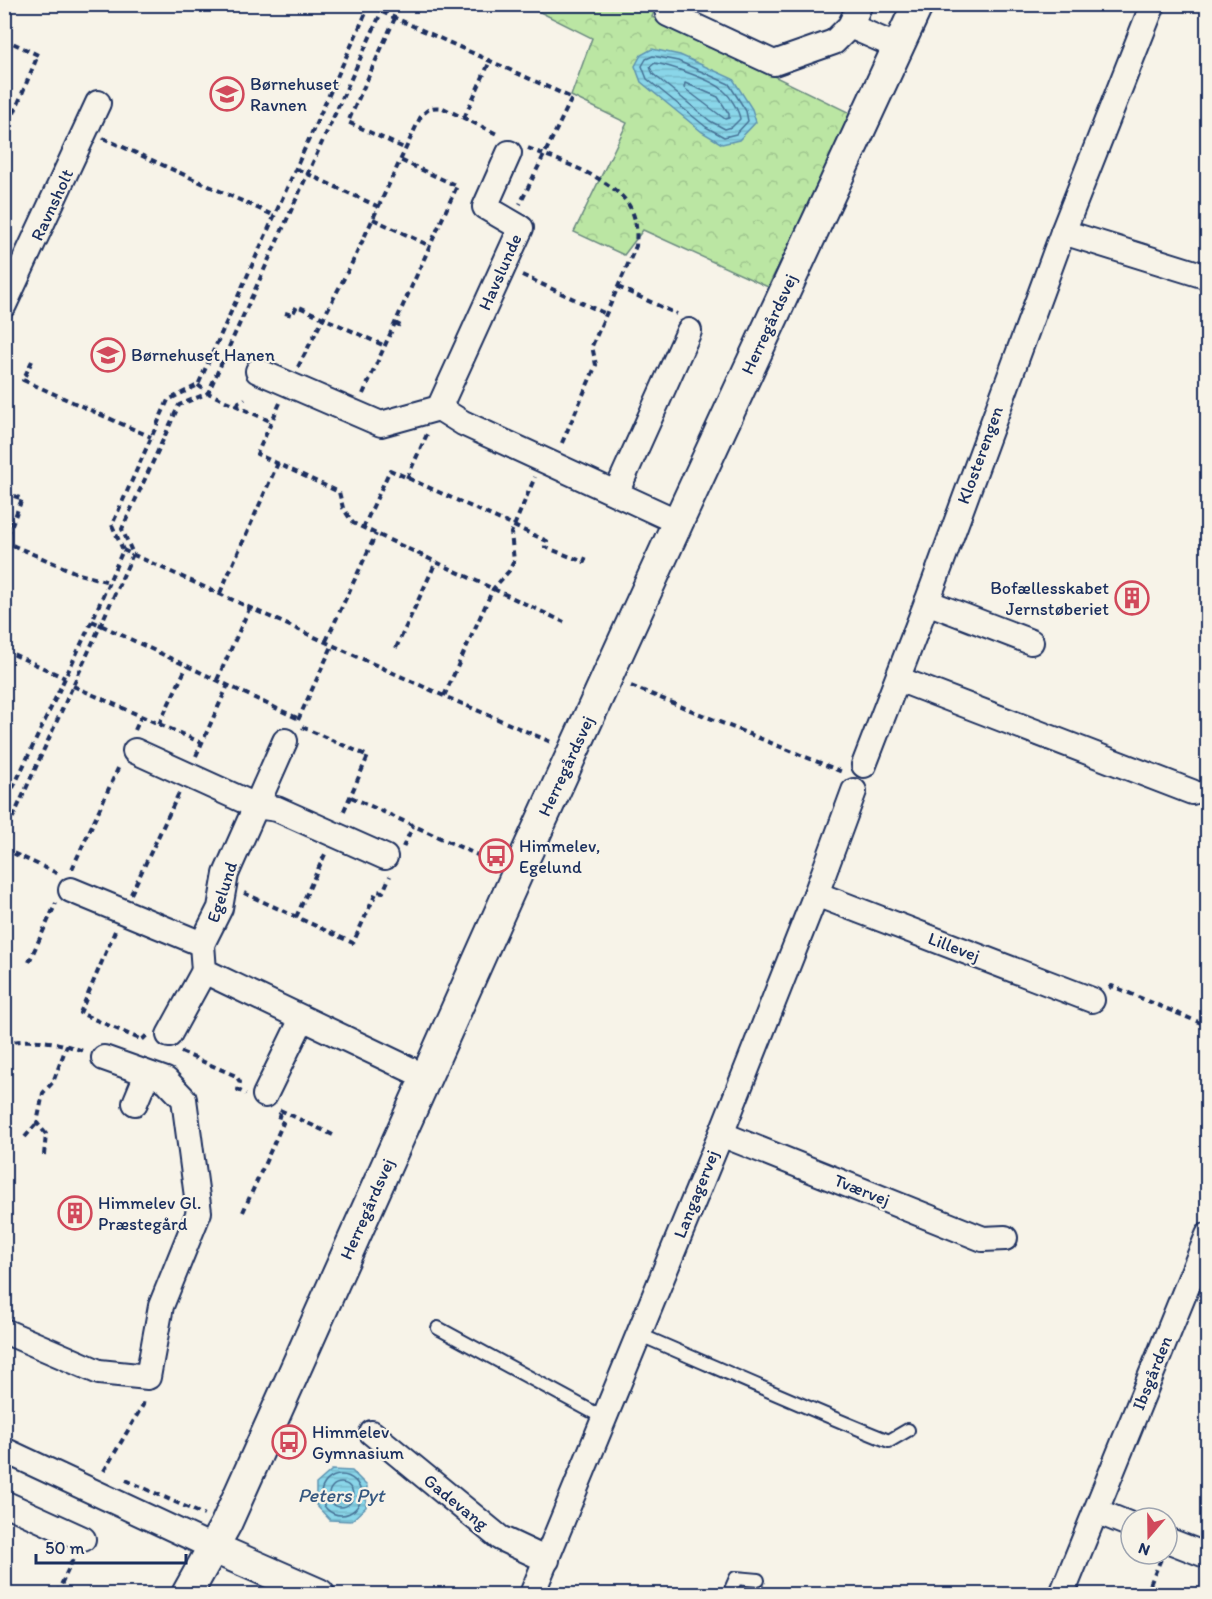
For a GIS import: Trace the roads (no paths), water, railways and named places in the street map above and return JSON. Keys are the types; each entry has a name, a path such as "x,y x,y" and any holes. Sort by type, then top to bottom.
{"street":[{"name":"Herregårdsvej","path":"187,1594 214,1548 517,874 918,4"},
{"name":"Klosterengen","path":"855,777 898,679 1063,232 1153,4"},
{"path":"668,14 774,63 834,42 855,15 898,47"},
{"name":"Ravnsholt","path":"4,305 98,103"},
{"name":"Havslunde","path":"439,408 520,228 485,207 509,153"},
{"path":"1063,232 1208,277"},
{"path":"616,493 689,331"},
{"path":"258,370 381,424 439,408 463,423 678,522"},
{"path":"927,602 1031,642"},
{"path":"898,679 1192,792"},
{"name":"Egelund","path":"204,971 202,944 220,908 226,874 285,741"},
{"path":"131,747 256,806 277,809 394,858"},
{"name":"Langagervej","path":"532,1594 721,1134 816,894 855,777"},
{"name":"Egelund","path":"65,894 202,944"},
{"name":"Lillevej","path":"816,894 1092,1000"},
{"path":"169,1035 204,971 426,1077"},
{"path":"275,1097 302,1019"},
{"path":"4,1331 99,1372 148,1377 160,1306 199,1212 184,1100 166,1080 104,1058"},
{"path":"135,1103 147,1074"},
{"name":"Tværvej","path":"721,1134 983,1239 1005,1238"},
{"name":"Ibsgården","path":"1062,1594 1096,1511 1199,1284 1208,1235"},
{"name":"Gadevang","path":"372,1434 500,1538 547,1560"},
{"path":"6,1455 319,1594"},
{"path":"4,1503 83,1539"},
{"path":"1096,1511 1119,1520"},
{"path":"1179,1545 1208,1556"}],"lane":[{"path":"438,1328 604,1418"},
{"path":"638,1334 786,1397 813,1411 888,1441 908,1430"},
{"path":"729,1594 736,1578 758,1580"}],"water":[{"path":"652,49 680,55 733,79 752,109 756,122 739,140 722,144 702,132 641,82 635,66 641,55"},
{"name":"Peters Pyt","path":"332,1470 352,1471 367,1486 366,1507 351,1521 330,1520 316,1505 316,1484"}],"place":[{"name":"Børnehuset Ravnen","path":"227,94"},
{"name":"Børnehuset Hanen","path":"108,355"},
{"name":"Bofællesskabet Jernstøberiet","path":"1132,598"},
{"name":"Himmelev, Egelund","path":"496,856"},
{"name":"Himmelev Gl. Præstegård","path":"75,1213"},
{"name":"Himmelev Gymnasium","path":"289,1442"}]}
